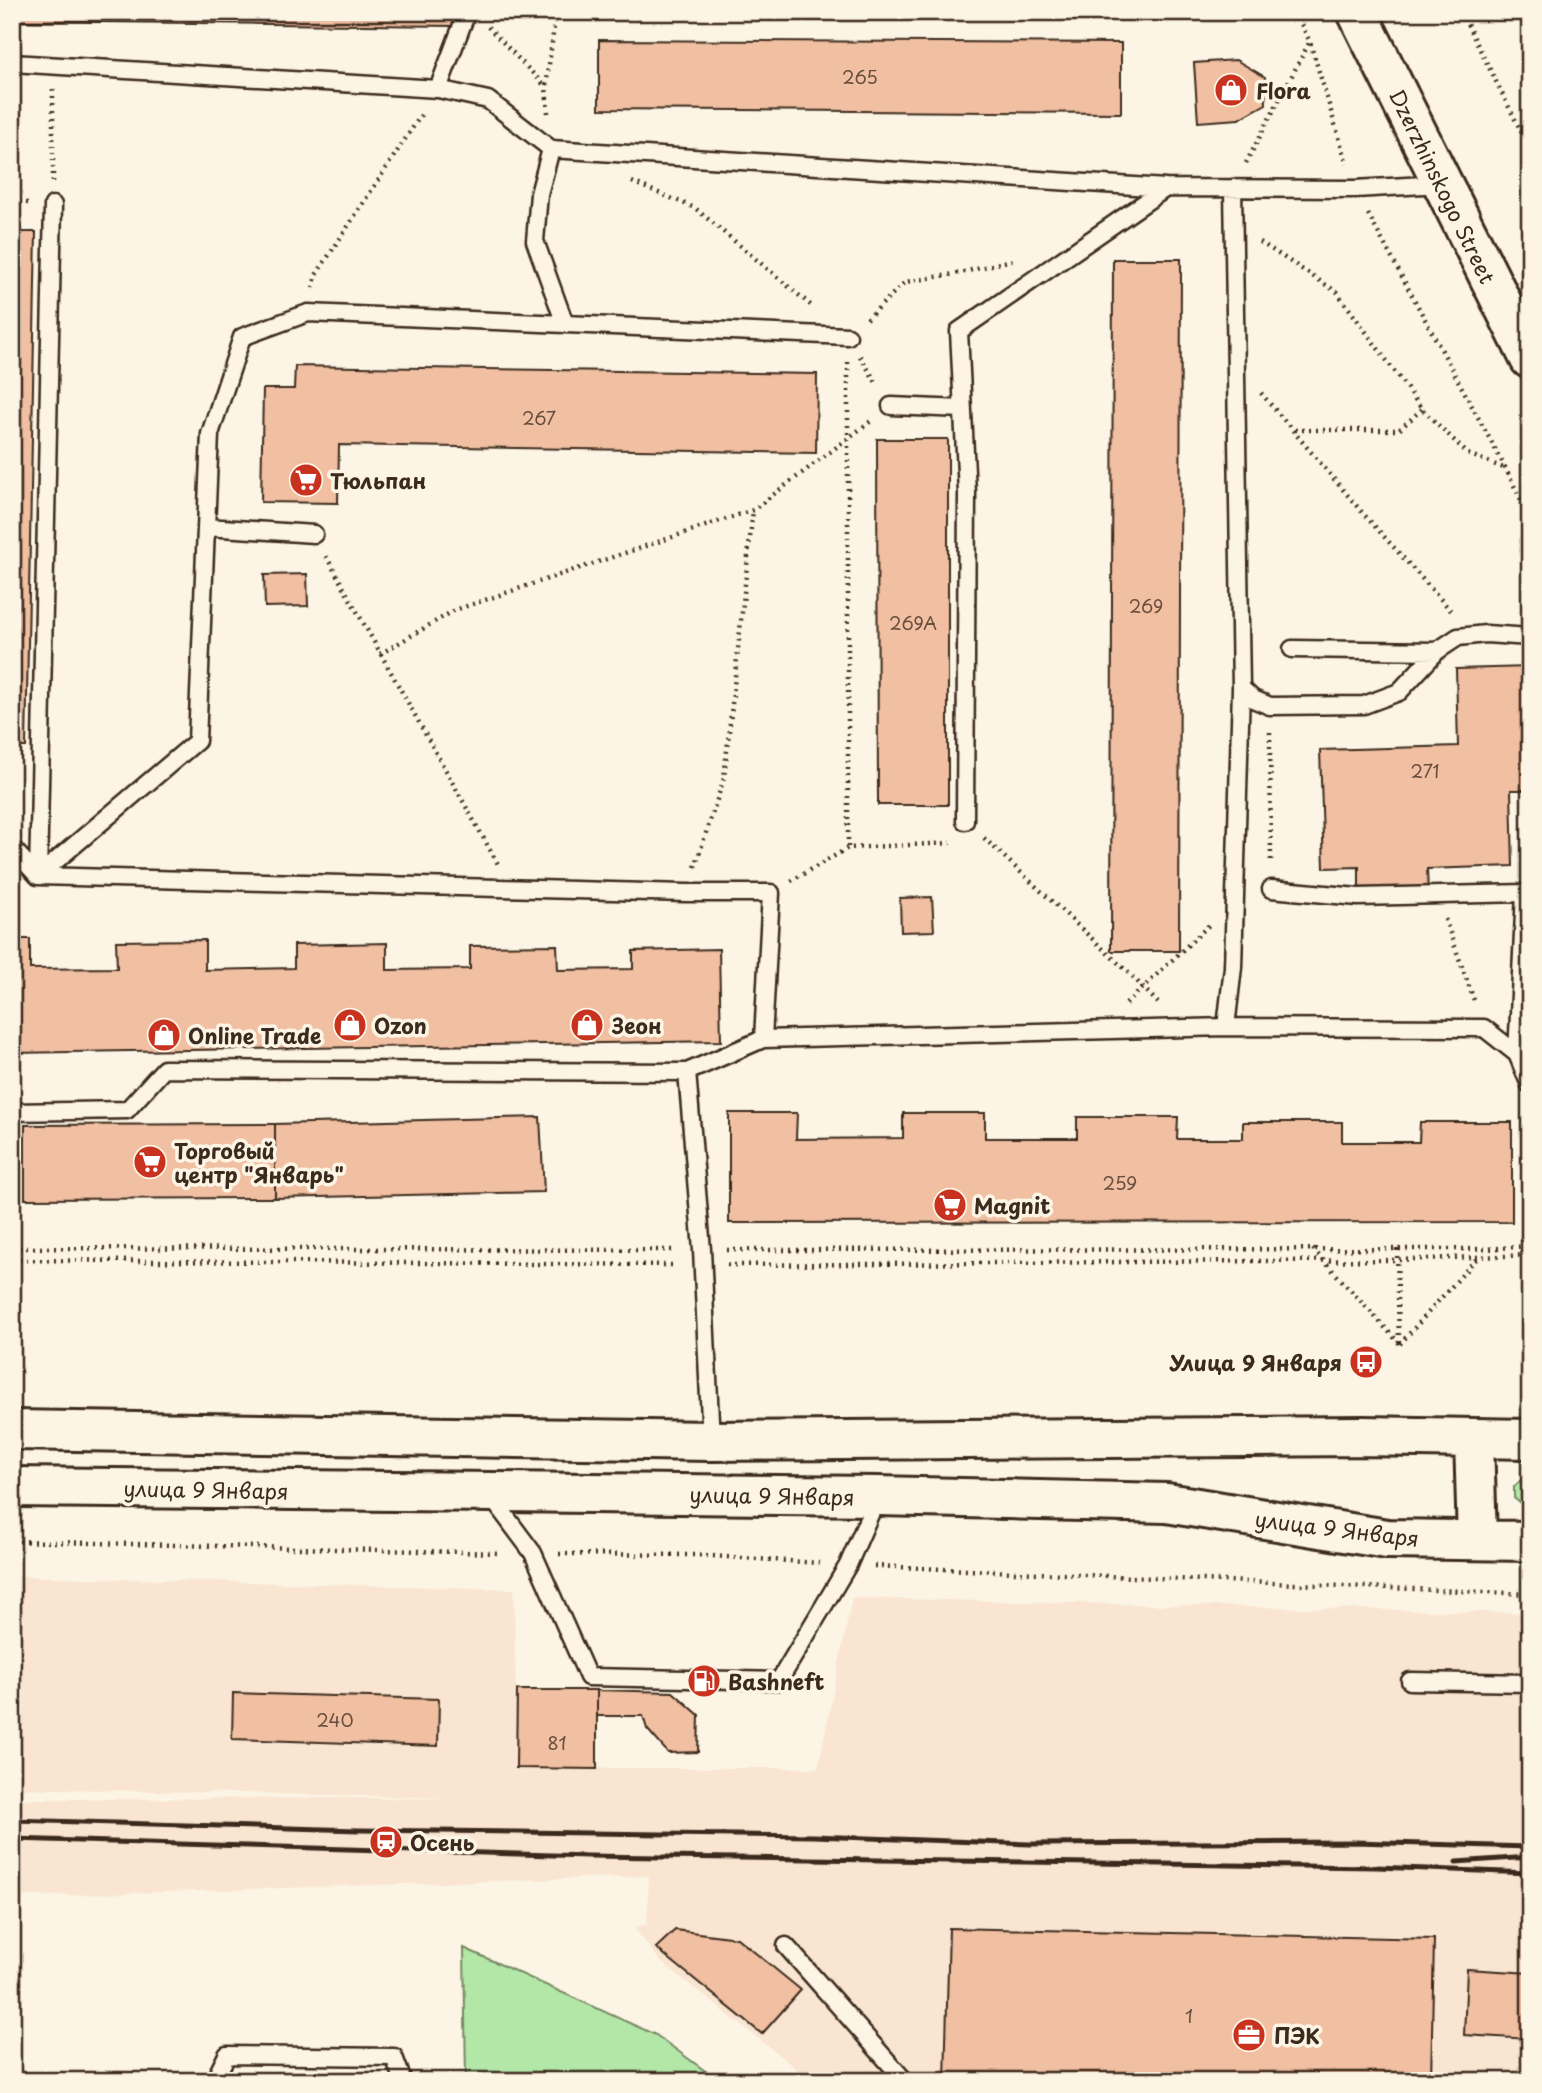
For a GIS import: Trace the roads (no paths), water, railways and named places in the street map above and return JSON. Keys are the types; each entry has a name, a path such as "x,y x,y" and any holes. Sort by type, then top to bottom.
{"main road":[{"name":"Dzerzhinskogo Street","path":"1357,12 1530,359"},
{"path":"12,1430 711,1441 1363,1436 1530,1439"},
{"path":"1474,1439 1477,1540"},
{"name":"улица 9 Января","path":"12,1487 877,1496 1167,1503 1387,1539 1530,1541"}],"lane":[{"path":"438,89 467,12"},
{"path":"12,62 438,89 488,100 551,149 1166,188 1355,189 1441,184"},
{"path":"551,149 539,194 535,241 565,324"},
{"path":"965,821 967,494 959,331 1166,188"},
{"path":"1227,1027 1233,967 1241,688 1233,188"},
{"path":"38,876 53,205"},
{"path":"38,876 197,741 210,435 242,337 308,313 848,336"},
{"path":"891,406 962,409"},
{"path":"206,527 314,534"},
{"path":"1241,688 1254,699 1270,706 1364,705 1399,692 1437,651 1458,636 1486,634 1530,637"},
{"path":"1293,649 1437,651"},
{"path":"12,849 38,876 686,893 771,892 763,1040"},
{"path":"1271,889 1359,897 1525,893 1517,1054 1530,1085"},
{"path":"12,1112 127,1110 164,1069 687,1072 763,1040 1227,1027 1484,1028 1517,1054"},
{"path":"687,1072 703,1257 711,1441"},
{"path":"488,1492 533,1553 588,1677 779,1681 848,1565 877,1496"},
{"path":"1409,1681 1530,1683"},
{"path":"786,1946 905,2081"},
{"path":"214,2081 227,2055 241,2055 394,2057 402,2081"}],"railway":[{"path":"12,1820 359,1830 813,1836 1030,1844 1354,1842 1530,1847"},
{"path":"12,1839 588,1856 1376,1867 1530,1873"},
{"path":"1456,1862 1530,1857"}],"place":[{"name":"Flora","path":"1231,90"},
{"name":"Тюльпан","path":"306,480"},
{"name":"Ozon","path":"350,1025"},
{"name":"Зеон","path":"587,1025"},
{"name":"Online Trade","path":"164,1035"},
{"name":"Торговый центр \"Январь\"","path":"150,1162"},
{"name":"Magnit","path":"950,1205"},
{"name":"Улица 9 Января","path":"1366,1362"},
{"name":"Bashneft","path":"704,1681"},
{"name":"Осень","path":"386,1842"},
{"name":"ПЭК","path":"1249,2035"}]}
